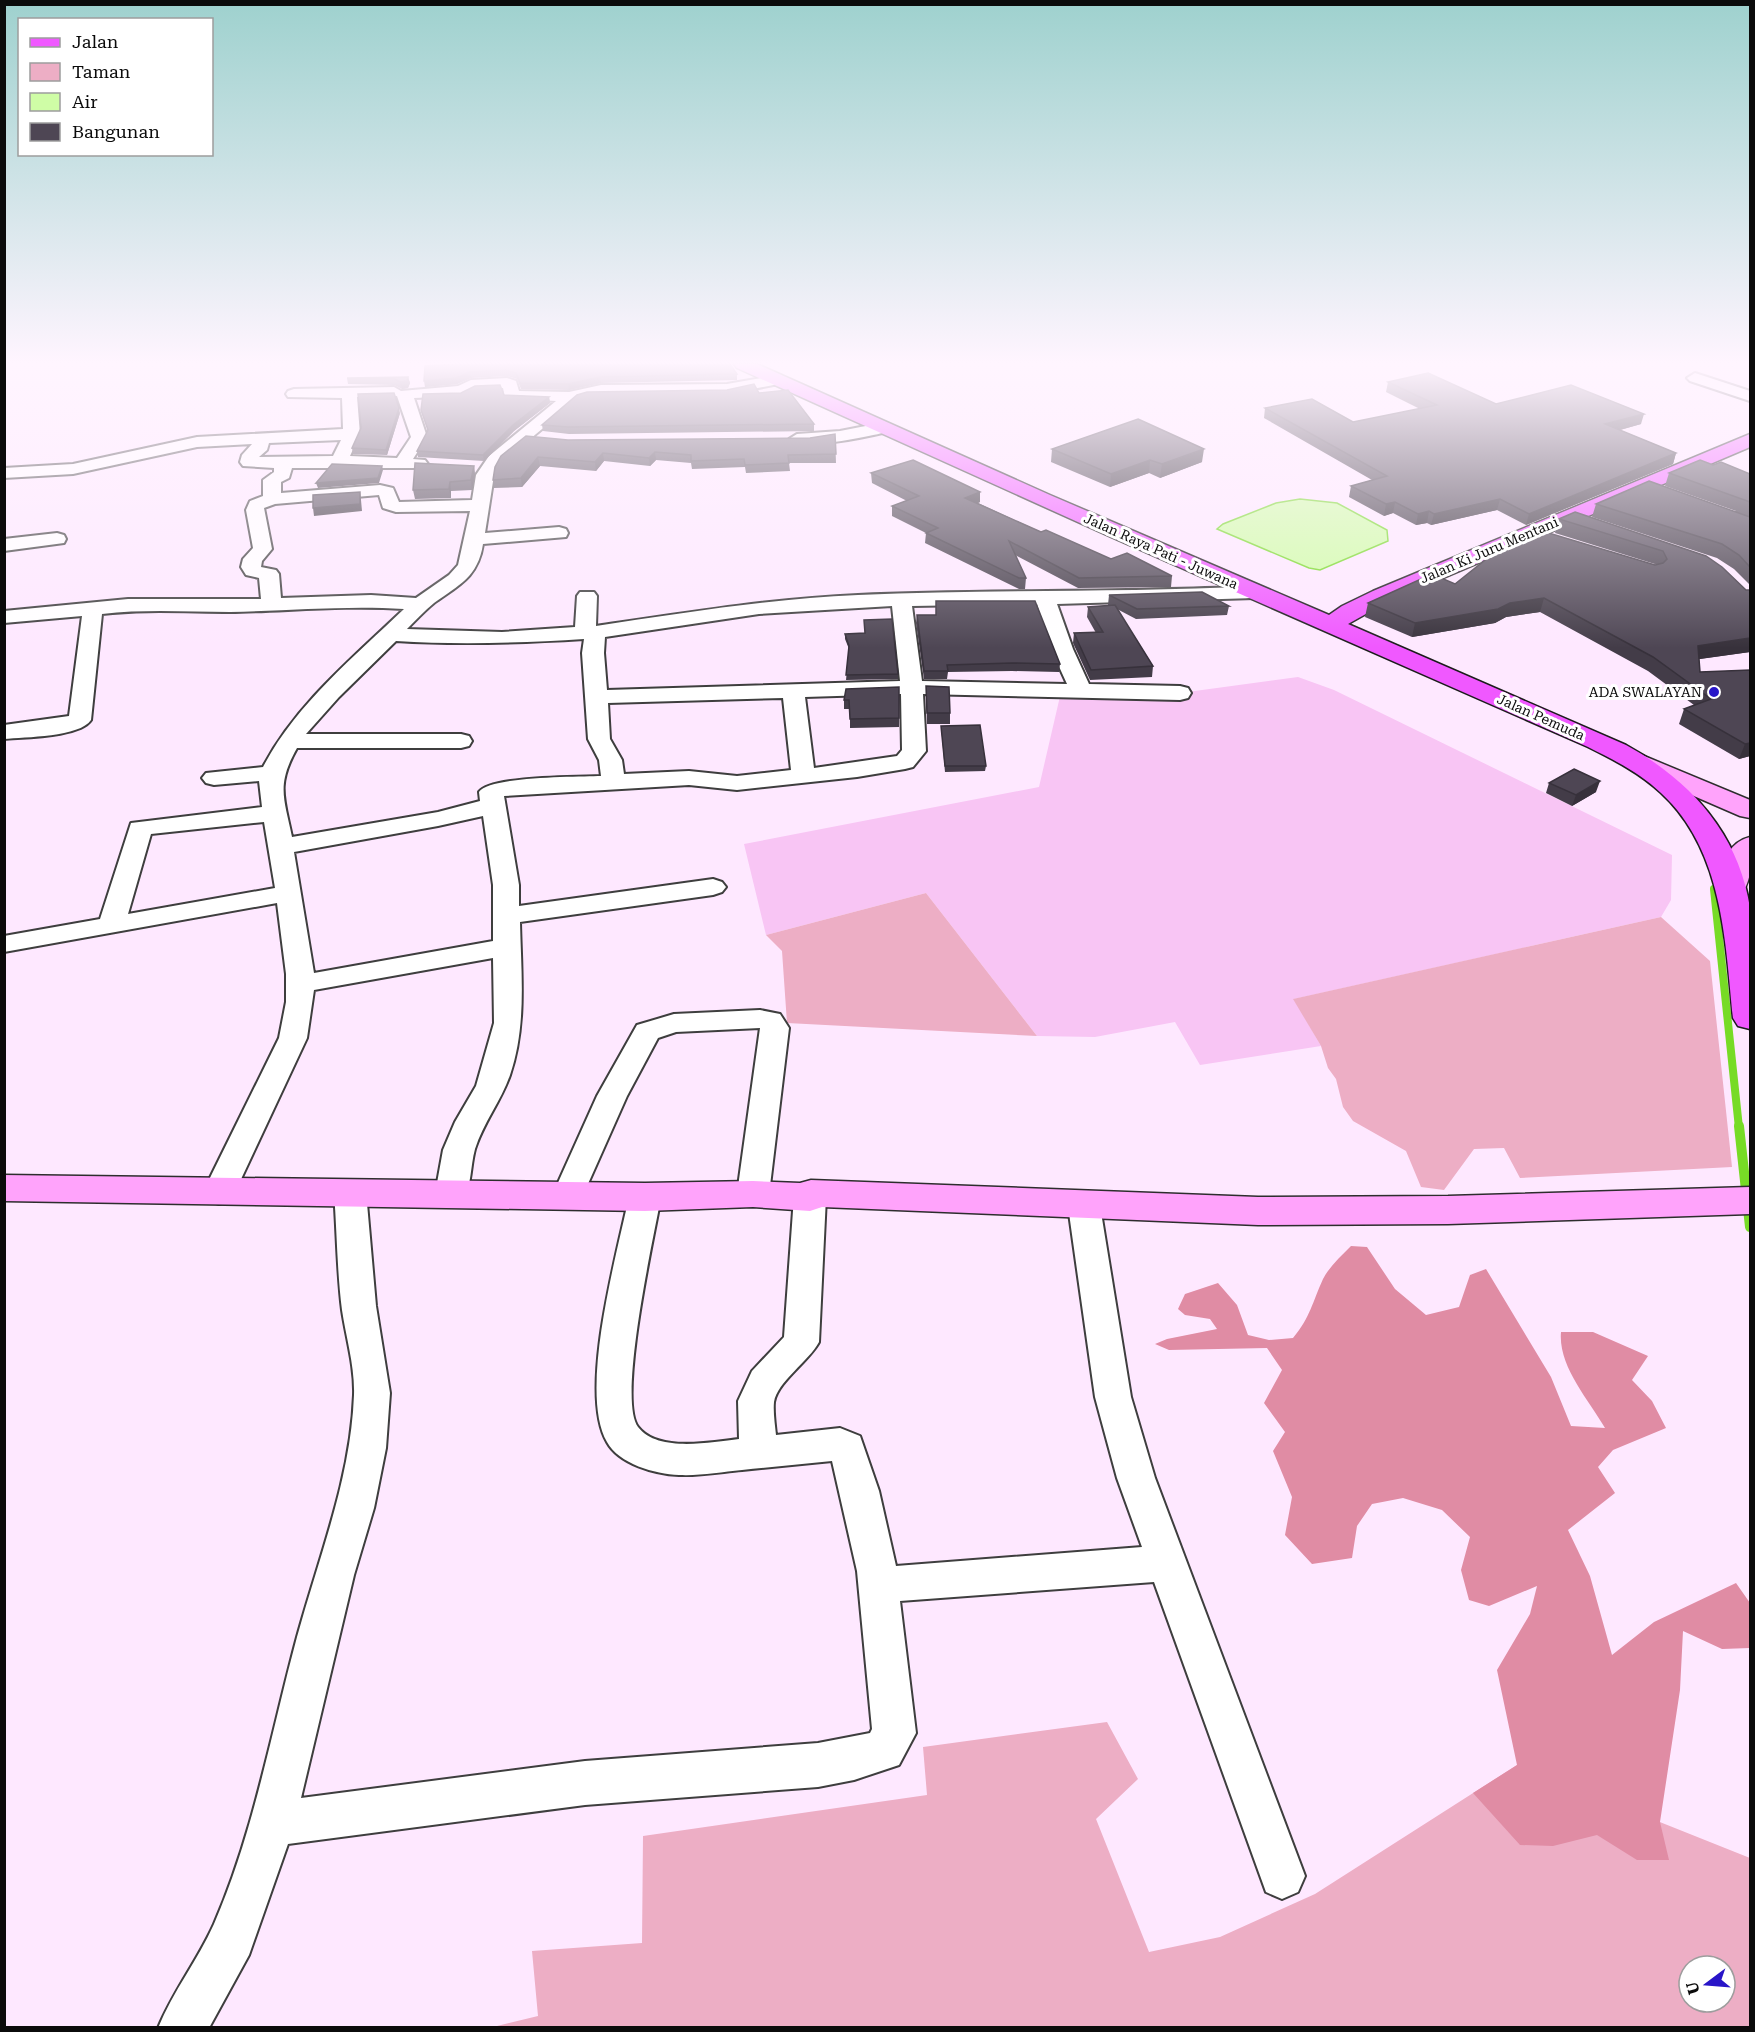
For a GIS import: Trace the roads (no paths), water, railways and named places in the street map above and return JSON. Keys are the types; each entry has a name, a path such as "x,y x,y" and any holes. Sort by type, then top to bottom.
{"main road":[{"name":"Jalan Raya Pati - Juwana","path":"951,459 1331,625"},
{"name":"Jalan Ki Juru Mentani","path":"1331,625 1350,611 1381,596 1705,459"},
{"name":"Jalan Pemuda","path":"1331,625 1637,761"},
{"path":"1637,761 1667,783 1701,820 1718,850 1731,887 1750,1018"}],"street":[{"path":"4,473 73,469 120,459"},
{"path":"250,459 249,462 435,465"},
{"path":"307,496 316,480 341,459"},
{"path":"402,463 405,459"},
{"path":"219,1191 292,1038 298,1020 300,984 289,893 270,785 272,773 309,717 420,604 466,570 475,539 485,475 496,459"},
{"path":"272,499 272,480 283,474 283,463"},
{"path":"468,467 490,468"},
{"path":"1643,485 1663,493"},
{"path":"271,605 269,574 253,571 251,567 253,559 263,549 255,505 272,499 385,490 389,504 396,507 479,504"},
{"path":"1568,516 1600,527"},
{"path":"475,539 559,533"},
{"path":"1529,533 1562,543"},
{"path":"4,546 57,539"},
{"path":"391,634 481,638 590,633 681,618 799,604 1255,592"},
{"path":"587,596 594,653 599,739 601,748 609,756 612,764 613,783"},
{"path":"1045,598 1062,649 1081,692"},
{"path":"4,617 93,607 271,605 371,601 420,604"},
{"path":"451,1194 459,1150 470,1122 491,1086 508,1023 506,885 491,792 503,788 689,778 737,783 898,764 910,758 914,751 912,687 901,601"},
{"path":"4,732 68,725 80,720 93,607"},
{"path":"597,697 912,687 1180,693"},
{"path":"793,691 801,735 802,774"},
{"path":"291,741 461,741"},
{"name":"Jalan Pemuda","path":"1637,761 1750,810"},
{"path":"214,778 272,773"},
{"path":"280,847 438,819 492,806"},
{"path":"111,925 141,828 275,813"},
{"path":"1731,887 1740,856 1750,846"},
{"path":"505,916 713,887"},
{"path":"4,944 289,893"},
{"path":"300,984 508,947"},
{"path":"568,1196 612,1096 647,1032 674,1023 760,1019 770,1021 775,1028 753,1194"},
{"path":"4,1188 645,1197 753,1194 810,1197"},
{"path":"182,2028 232,1938 273,1824 291,1737 354,1508 367,1448 372,1393 359,1306 350,1192"},
{"path":"758,1453 756,1401 765,1381 801,1342 811,1193 1084,1206 1258,1211 1448,1210 1741,1201"},
{"path":"273,1824 585,1783 818,1765 854,1759 884,1750 894,1733 878,1585 860,1491 847,1448 840,1444 689,1460 658,1456 635,1446 620,1433 616,1423 614,1384 619,1337 645,1197"},
{"path":"1084,1206 1113,1396 1136,1478 1282,1876"},
{"path":"878,1585 1167,1563"}],"water":[{"path":"1300,499 1337,503 1387,530 1388,541 1320,570 1309,568 1217,529 1223,524 1276,503"}],"waterway":[{"path":"1714,889 1739,1128"},
{"path":"1739,1126 1750,1227"}],"place":[{"name":"ADA SWALAYAN","path":"1714,692"}]}
